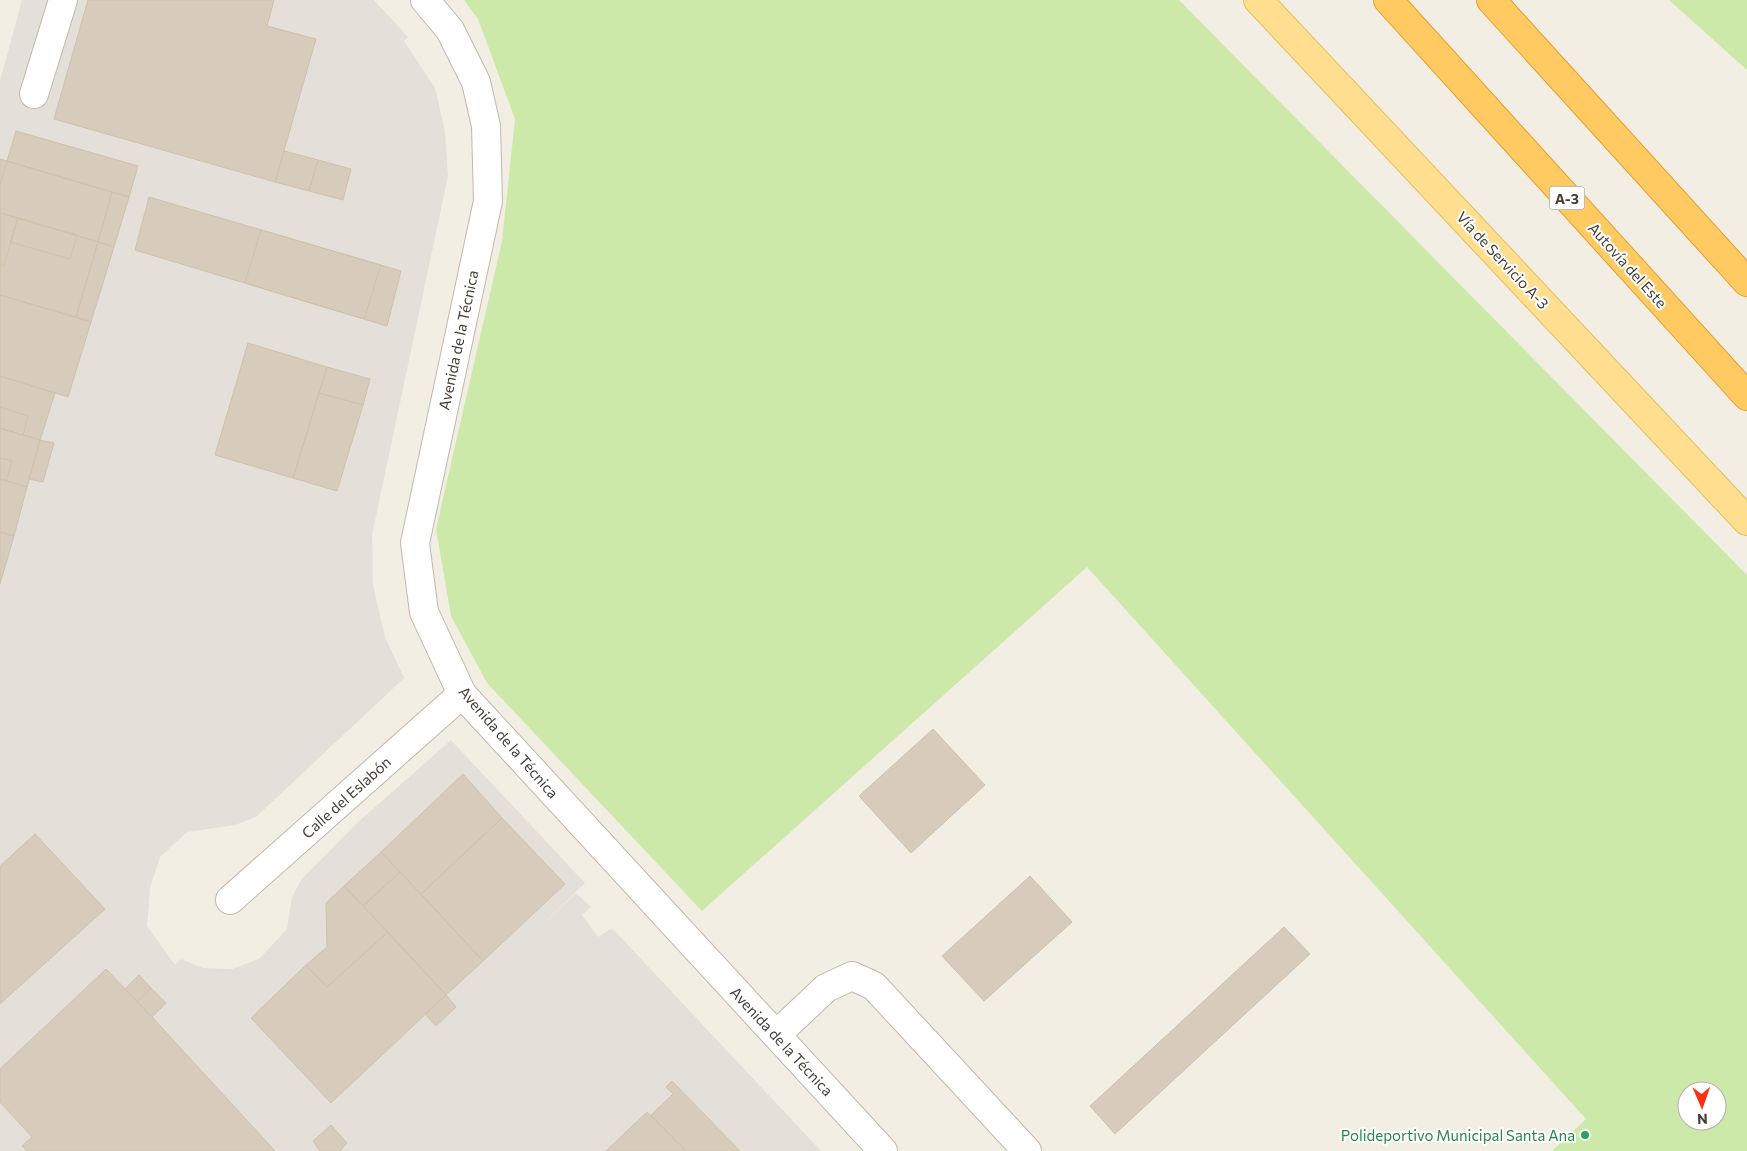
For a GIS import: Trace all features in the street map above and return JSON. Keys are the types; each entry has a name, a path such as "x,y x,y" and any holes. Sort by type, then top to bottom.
{"highway":[{"name":"Autovía del Este","path":"1388,0 1747,396"},
{"path":"1491,0 1747,282"}],"main road":[{"name":"Vía de Servicio A-3","path":"1258,0 1747,521"}],"street":[{"path":"34,94 63,0"},
{"name":"Avenida de la Técnica","path":"425,0 450,30 476,82 486,126 488,201 415,543 424,612 462,694 882,1151"},
{"name":"Calle del Eslabón","path":"230,900 462,694"},
{"path":"776,1035 826,988 852,976 874,986 1027,1151"}],"shaded area":[{"path":"22,0 374,0 408,37 404,41 435,88 445,131 448,176 372,535 373,585 385,637 404,678 256,817 235,825 187,832 160,857 150,888 147,926 175,965 181,959 203,968 232,969 259,959 287,929 292,897 301,880 356,824 451,740 585,883 535,932 576,893 591,907 582,915 598,937 612,928 821,1151 0,1151 0,81"}],"green space":[{"path":"464,0 1179,0 1747,575 1747,1151 1552,1151 1586,1119 1087,567 702,911 487,683 451,616 436,529 502,241 515,119 478,19"},
{"path":"1669,0 1747,0 1747,70"}],"building":[{"path":"88,0 274,0 267,26 316,39 275,182 54,119"},
{"path":"16,131 138,166 129,197 7,161"},
{"path":"284,151 318,160 309,191 275,182"},
{"path":"0,159 7,161 0,185"},
{"path":"318,160 351,169 343,200 309,191"},
{"path":"7,161 112,192 98,242 0,213 0,185"},
{"path":"112,192 129,197 114,247 98,242"},
{"path":"149,197 401,271 387,326 135,250"},
{"path":"0,213 98,242 76,317 0,295"},
{"path":"0,213 18,218 4,266 0,265"},
{"path":"18,218 77,235 70,259 10,242"},
{"path":"261,230 381,265 364,319 245,283"},
{"path":"98,242 114,247 91,322 76,317"},
{"path":"0,295 91,322 68,397 0,376"},
{"path":"248,343 327,367 293,478 215,455"},
{"path":"327,367 370,379 363,405 319,393"},
{"path":"0,376 55,393 40,440 0,428"},
{"path":"319,393 363,405 337,491 293,478"},
{"path":"0,407 28,416 23,435 0,428"},
{"path":"0,428 40,440 27,487 0,479"},
{"path":"40,440 54,443 43,482 29,479"},
{"path":"0,458 12,461 6,481 0,479"},
{"path":"0,479 27,487 14,536 0,532"},
{"path":"0,532 14,536 0,584"},
{"path":"933,729 985,785 911,853 859,796"},
{"path":"463,774 502,818 421,894 381,852"},
{"path":"502,818 565,884 483,961 421,894"},
{"path":"35,834 105,909 0,1004 0,866"},
{"path":"381,852 400,872 363,906 344,886"},
{"path":"400,872 483,961 446,995 363,906"},
{"path":"1030,876 1072,922 984,1001 942,956"},
{"path":"344,886 388,932 327,987 306,965 327,947 326,903"},
{"path":"1284,927 1310,954 1115,1134 1090,1106"},
{"path":"388,932 446,995 331,1103 251,1018 306,965 327,987"},
{"path":"106,969 275,1151 27,1151 22,1146 32,1137 0,1102 0,1069"},
{"path":"139,975 151,988 137,1002 125,989"},
{"path":"151,988 166,1003 152,1017 137,1002"},
{"path":"446,995 456,1007 436,1026 425,1014"},
{"path":"672,1081 740,1151 686,1151 651,1115 673,1094 666,1087"},
{"path":"647,1112 686,1151 606,1151"},
{"path":"331,1125 347,1143 340,1151 320,1151 313,1141"}],"place":[{"name":"Polideportivo Municipal Santa Ana","path":"1585,1135"}]}
